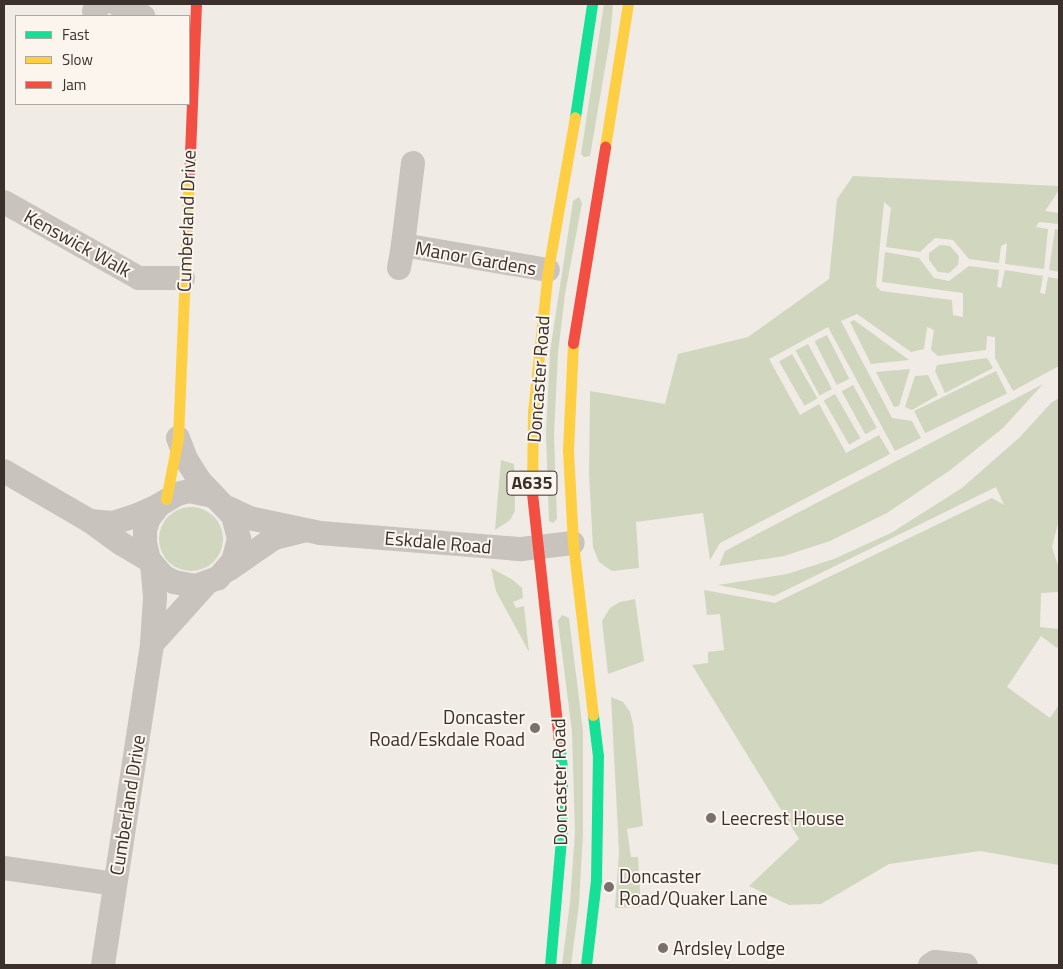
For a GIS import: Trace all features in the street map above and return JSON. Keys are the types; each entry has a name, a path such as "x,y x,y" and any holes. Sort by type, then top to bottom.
{"main road":[{"name":"Cumberland Drive","path":"190,60 191,29 196,4"},
{"name":"Doncaster Road","path":"550,965 562,829 562,768 532,491 533,412 548,270 570,171 592,4"},
{"name":"Doncaster Road","path":"586,965 596,880 598,756 573,543 568,451 573,341 597,174 628,4"},
{"name":"Cumberland Drive","path":"162,502 178,438 189,105"}],"street":[{"path":"117,4 141,15"},
{"name":"Manor Gardens","path":"413,163 401,257 548,270"},
{"name":"Kenswick Walk","path":"4,202 139,278 183,278"},
{"name":"Cumberland Drive","path":"152,644 235,556 239,539 238,527 186,459 178,438"},
{"path":"4,471 90,520 150,562 164,577 174,582 185,585 217,577"},
{"path":"90,520 113,523 138,515 177,494 189,492 220,502"},
{"name":"Cumberland Drive","path":"103,965 152,644 155,597 145,542 145,530 149,518 162,502"},
{"name":"Eskdale Road","path":"220,502 249,518 303,531 522,549 573,543"},
{"name":"Eskdale Road","path":"217,577 274,538 303,531"},
{"path":"4,868 115,884"},
{"path":"930,965 935,962 966,965"}],"green space":[{"path":"604,4 613,4 610,39 590,156 584,157 581,154"},
{"path":"853,176 1059,186 1059,190 1045,211 1059,213 1059,224 1039,222 1036,227 1048,229 1044,269 1005,264 1007,243 1001,246 999,263 969,259 953,240 935,238 920,252 886,247 891,208 884,202 876,286 881,291 952,300 953,315 963,317 963,293 882,282 885,252 919,258 934,278 949,281 969,266 999,270 997,287 1001,288 1005,270 1043,276 1040,293 1045,294 1048,277 1059,279 1059,366 1013,391 995,358 995,337 987,336 986,350 938,356 931,350 934,330 927,327 924,349 911,352 857,314 841,321 892,418 912,421 921,438 895,451 828,327 769,359 800,415 819,404 846,453 879,435 890,454 720,543 710,560 703,513 636,522 639,568 612,571 599,562 593,547 589,474 590,391 665,404 678,354 748,337 829,279 837,199"},
{"path":"579,197 582,203 565,294 558,353 554,434 557,519 553,523 549,521 546,434 550,352 573,201"},
{"path":"1055,229 1059,230 1059,272 1049,270"},
{"path":"940,245 950,246 959,256 958,265 949,273 938,272 929,260 929,253"},
{"path":"854,320 909,360 871,364 850,322"},
{"path":"827,335 849,379 837,385 815,341"},
{"path":"808,344 832,389 820,396 796,351"},
{"path":"792,354 818,398 805,406 779,362"},
{"path":"987,358 993,368 945,393 935,371 937,365"},
{"path":"910,369 899,406 894,407 876,372"},
{"path":"996,371 1007,393 925,433 914,411"},
{"path":"928,375 938,395 912,410 905,407 915,376"},
{"path":"1043,384 1003,428 949,471 887,513 830,541 784,556 719,566 725,551"},
{"path":"853,385 877,428 865,434 842,391"},
{"path":"835,394 860,438 849,445 824,400"},
{"path":"1059,398 1059,519 1052,547 1059,569 1059,592 1041,593 1040,627 1059,629 1059,644 1057,648 1041,636 1007,687 1050,718 1059,705 1059,865 980,851 889,864 821,904 789,905 749,886 799,839 692,665 708,663 708,652 724,650 720,614 707,615 704,590 775,603 992,498 1004,505 996,487 774,596 718,585 787,574 834,559 891,533 962,488 1020,437 1051,403"},
{"path":"501,460 514,464 515,511 510,520 495,530"},
{"path":"185,507 197,507 214,516 221,527 223,539 221,551 214,562 197,571 185,571 173,566 164,557 159,545 159,533 164,521 173,512"},
{"path":"491,568 513,580 522,588 523,598 513,602 516,608 524,606 529,652 496,591"},
{"path":"635,599 644,661 608,674 602,621 610,608 620,602"},
{"path":"562,615 569,618 583,731 583,833 579,904 571,965 562,965 570,902 575,832 572,732 558,621"},
{"path":"611,697 623,702 630,712 633,724 643,826 627,829 631,857 638,857 641,907 615,908 619,852"}],"traffic: fast":[{"path":"575,117 592,4"},
{"path":"586,965 596,880 598,756 593,715"},
{"path":"550,965 562,829 562,768 559,740"}],"traffic: slow":[{"path":"605,147 628,4"},
{"path":"532,493 533,412 548,270 575,117"},
{"path":"166,499 178,438 189,178"},
{"path":"573,343 568,451 573,543 593,715"}],"traffic: jam":[{"path":"189,178 196,4"},
{"path":"573,343 605,147"},
{"path":"532,493 559,740"}],"place":[{"name":"Doncaster Road/Eskdale Road","path":"535,728"},
{"name":"Leecrest House","path":"711,818"},
{"name":"Doncaster Road/Quaker Lane","path":"609,887"},
{"name":"Ardsley Lodge","path":"663,948"}]}
